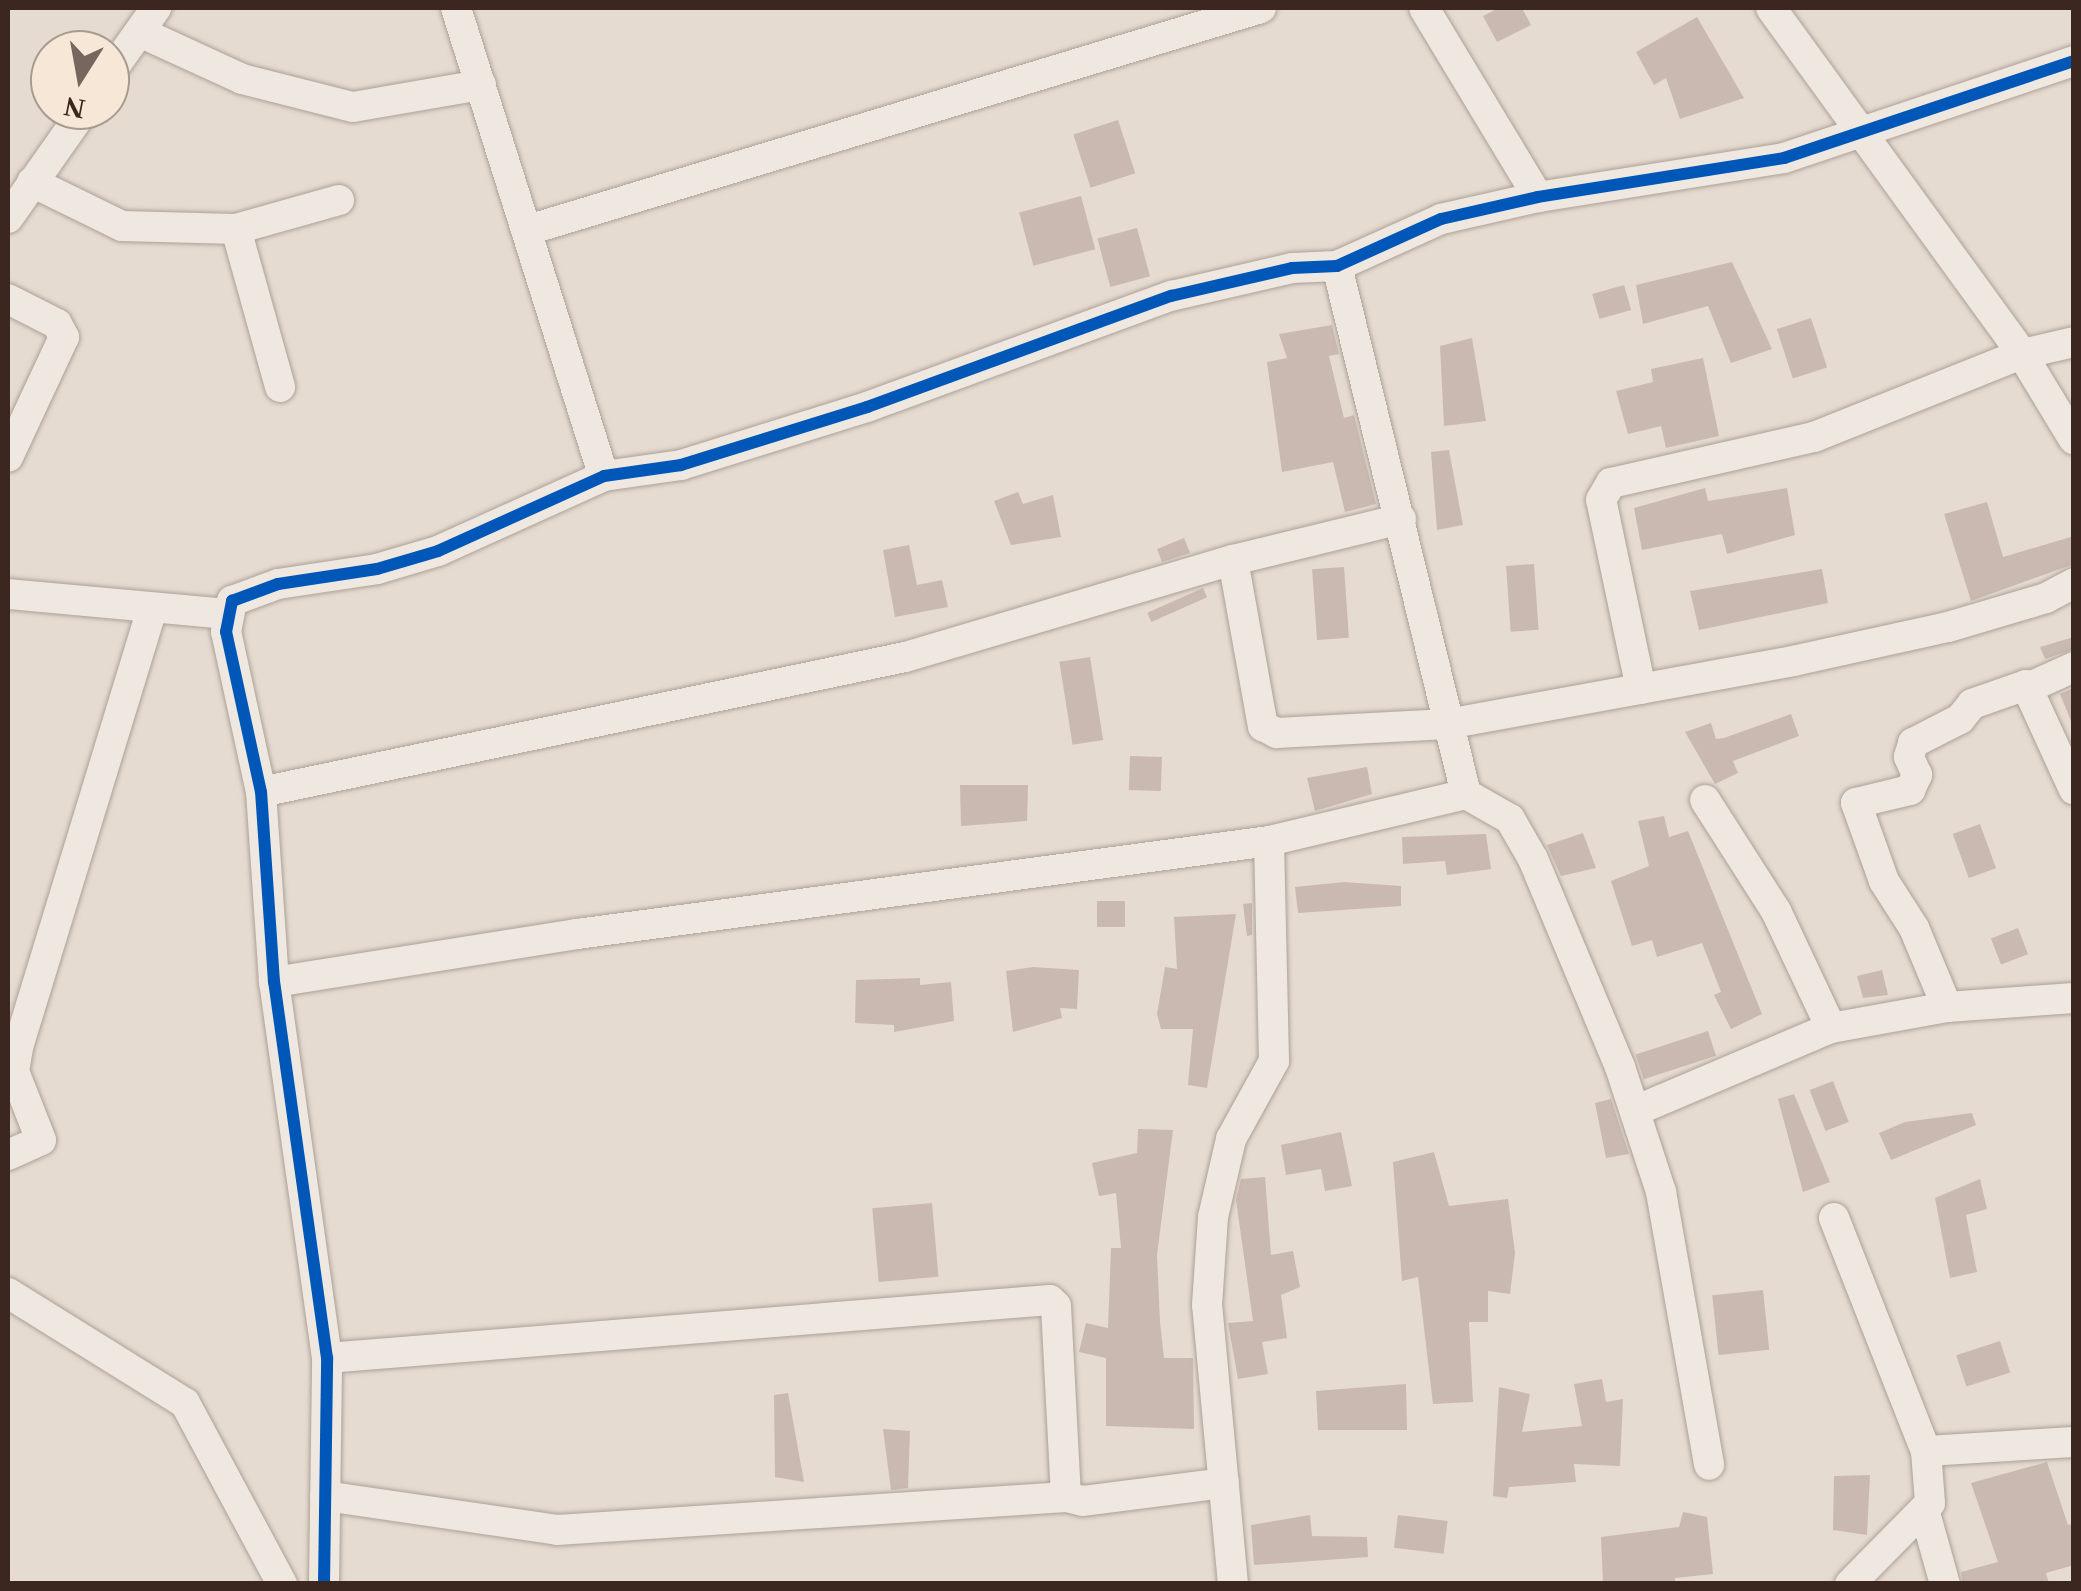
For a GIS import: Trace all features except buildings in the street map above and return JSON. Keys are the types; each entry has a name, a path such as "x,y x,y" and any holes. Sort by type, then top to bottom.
{"street":[{"path":"456,8 604,476"},
{"path":"528,230 1261,8"},
{"path":"1424,8 1538,196"},
{"path":"1771,8 1859,135 2022,354 2074,440"},
{"path":"130,46 149,20 242,79 353,107 481,84"},
{"path":"324,1584 328,1358 274,982 261,792 226,614 232,601 278,584 438,552 604,476 681,465 867,408 1170,296 1292,268 1338,266 1442,219 1538,196 1784,158 2074,61"},
{"path":"8,218 70,130"},
{"path":"32,182 122,226 236,229 339,200"},
{"path":"236,229 280,387"},
{"path":"1338,266 1466,794 1510,820 1534,859 1636,1111 1682,1292 1709,1465"},
{"path":"8,299 56,324 64,337 8,457"},
{"path":"1641,688 1600,500 1611,483 1814,437 2022,354 2074,342"},
{"path":"261,792 905,657 1233,560 1401,520"},
{"path":"1233,560 1264,726 1277,733 1447,724 1641,688 1948,627 2046,598 2074,583"},
{"path":"8,594 226,614"},
{"path":"8,1155 41,1140 14,1071 19,1044 151,610"},
{"path":"1947,1007 1914,928 1884,881 1856,802 1910,790 1917,775 1910,757 1913,742 1960,719 1972,704 2030,687 2074,667"},
{"path":"2030,687 2074,790"},
{"path":"274,982 577,934 1269,842 1466,794"},
{"path":"1705,800 1776,911 1831,1028"},
{"path":"1234,1584 1208,1305 1213,1217 1230,1139 1274,1061 1278,1026 1269,842"},
{"path":"1636,1111 1831,1028 1947,1007 2074,998"},
{"path":"1834,1218 1926,1452 1925,1513 1944,1584"},
{"path":"8,1293 185,1403 282,1584"},
{"path":"328,1358 1050,1300 1056,1306 1066,1497"},
{"path":"1926,1452 2074,1442"},
{"path":"325,1496 558,1530 1066,1497 1083,1501 1224,1483"},
{"path":"1850,1584 1888,1540 1925,1513"}],"cycle path":[{"path":"324,1584 327,1358 274,982 261,792 226,632 232,601 278,584 377,569 438,551 604,476 681,465 867,407 1171,296 1292,268 1337,266 1441,219 1538,197 1784,158 2074,61"}]}
